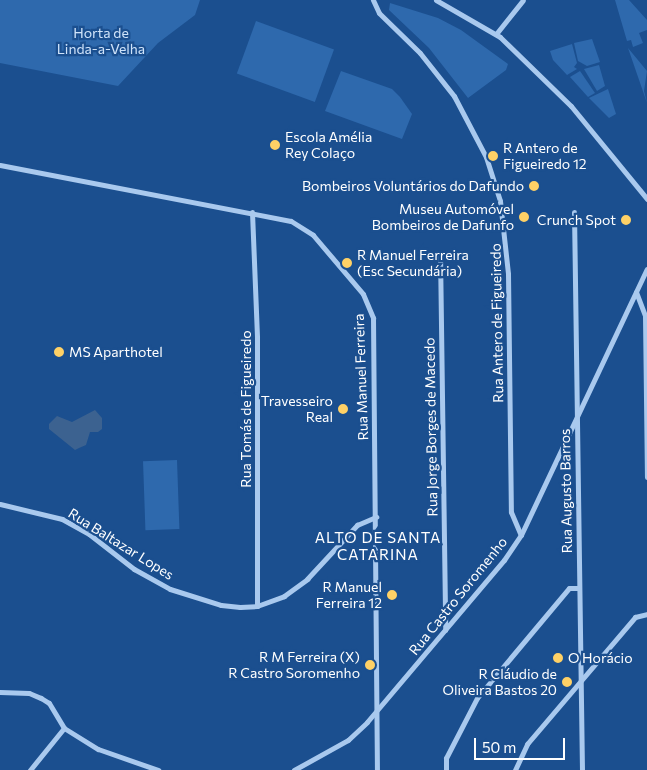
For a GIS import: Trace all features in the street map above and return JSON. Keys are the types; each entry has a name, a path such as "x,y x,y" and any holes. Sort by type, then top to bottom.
{"street":[{"name":"Rua Antero de Figueiredo","path":"373,0 379,13 420,53 454,96 486,157 500,201 508,274 511,512 521,535"},
{"path":"436,0 496,34 570,106 647,199"},
{"path":"496,34 522,0"},
{"name":"Rua Manuel Ferreira","path":"0,165 291,221 304,228 368,303 373,318 377,770"},
{"name":"Rua Tomás de Figueiredo","path":"252,212 257,337 257,606"},
{"name":"Rua Augusto Barros","path":"574,212 582,770"},
{"name":"Rua Jorge Borges de Macedo","path":"440,253 446,630"},
{"name":"Rua Castro Soromenho","path":"294,770 348,740 376,713 504,560 521,535 647,269"},
{"path":"636,292 645,316 647,477"},
{"name":"Rua Baltazar Lopes","path":"0,504 62,519 134,569 170,589 221,605 257,606 284,596 307,579 357,524 376,517"},
{"path":"446,770 446,758 477,698 569,588 579,588"},
{"path":"515,770 527,744 581,680 635,617 647,614"},
{"path":"0,692 29,693 41,698 49,703 64,728 98,748 158,770"},
{"path":"30,770 64,728"}],"green space":[{"name":"Horta de Linda-a-Velha","path":"0,0 200,0 195,15 158,43 118,86 0,63"},
{"path":"615,0 629,0 647,20 647,30 639,33 643,43 633,47 631,40 627,41"},
{"path":"390,3 438,18 461,30 508,64 506,70 468,98 429,48 389,10"},
{"path":"256,21 334,49 315,102 237,74"},
{"path":"592,39 600,62 587,66 578,61 574,43"},
{"path":"572,44 577,63 574,67 577,69 567,75 553,60 550,51"},
{"path":"628,48 647,71 644,91 647,103"},
{"path":"599,65 605,86 597,91 584,69"},
{"path":"341,71 392,89 400,97 412,114 402,139 325,111"},
{"path":"580,71 595,93 588,97 570,77"},
{"path":"608,89 616,114 609,118 589,98"},
{"path":"177,460 179,529 145,530 143,461"}],"shaded area":[{"path":"95,410 102,418 102,429 98,432 90,432 86,445 75,450 49,429 49,424 57,416 72,422"}],"place":[{"name":"Escola Amélia Rey Colaço","path":"275,145"},
{"name":"R Antero de Figueiredo 12","path":"493,156"},
{"name":"Bombeiros Voluntários do Dafundo","path":"534,186"},
{"name":"Museu Automóvel Bombeiros de Dafunfo","path":"524,217"},
{"name":"Crunch Spot","path":"626,220"},
{"name":"R Manuel Ferreira (Esc Secundária)","path":"347,263"},
{"name":"MS Aparthotel","path":"59,352"},
{"name":"Travesseiro Real","path":"343,409"},
{"name":"R Manuel Ferreira 12","path":"392,595"},
{"name":"O Horácio","path":"558,658"},
{"name":"R M Ferreira (X) R Castro Soromenho","path":"370,665"},
{"name":"R Cláudio de Oliveira Bastos 20","path":"567,682"}],"district":[{"name":"ALTO DE SANTA CATARINA","path":"378,546"}]}
